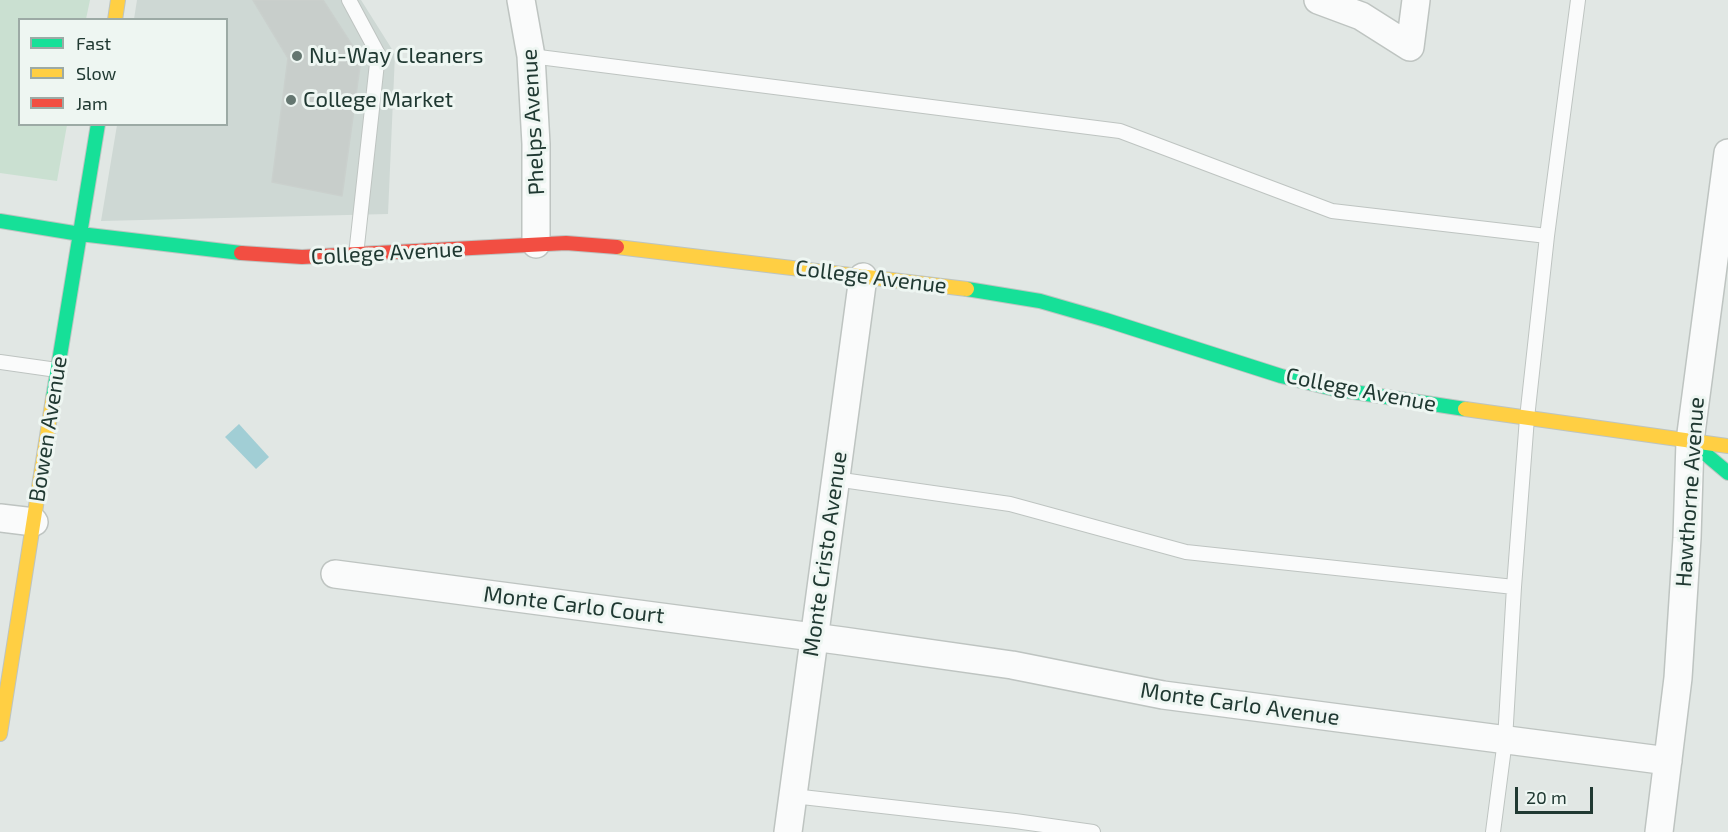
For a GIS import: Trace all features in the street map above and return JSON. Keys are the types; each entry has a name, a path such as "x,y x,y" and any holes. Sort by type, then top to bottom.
{"street":[{"path":"115,18 118,0"},
{"name":"Phelps Avenue","path":"521,0 531,56 536,144 536,244"},
{"path":"1317,0 1361,16 1410,47 1416,0"},
{"name":"Bowen Avenue","path":"0,734 4,679 34,522 98,126"},
{"name":"Hawthorne Avenue","path":"1659,832 1678,678 1687,538 1690,441 1728,153"},
{"name":"College Avenue","path":"0,221 80,234 257,255 302,257 536,244 604,245 991,292 1040,301 1281,376 1334,390 1728,446"},
{"name":"Monte Cristo Avenue","path":"788,832 863,277"},
{"path":"1690,441 1728,475"},
{"path":"1689,498 1705,480 1728,475"},
{"path":"0,518 34,522"},
{"name":"Monte Carlo Court","path":"335,574 814,636"},
{"name":"Monte Carlo Avenue","path":"814,636 1012,665 1163,694 1668,761"}],"lane":[{"path":"349,0 378,54 356,255"},
{"path":"1493,832 1505,740 1527,418 1547,236 1578,0"},
{"path":"531,56 1120,131 1332,211 1547,236"},
{"path":"0,362 57,370"},
{"path":"835,479 1010,504 1186,552 1514,587"},
{"path":"793,796 1093,832"}],"shaded area":[{"path":"137,0 361,0 395,54 388,214 101,221 117,126 228,126 228,18 134,18"}],"green space":[{"path":"0,0 90,0 86,18 18,18 18,126 67,126 57,181 0,173"}],"water":[{"path":"239,424 269,457 256,469 225,437"}],"building":[{"path":"253,0 323,0 361,59 342,196 272,182 288,58"}],"traffic: fast":[{"path":"53,398 98,126"},
{"path":"0,221 80,234 241,253"},
{"path":"967,289 1040,301 1281,376 1334,389 1465,409"},
{"path":"1690,441 1728,473"}],"traffic: slow":[{"path":"115,18 118,0"},
{"path":"617,247 967,289"},
{"path":"0,734 53,398"},
{"path":"1465,409 1728,446"}],"traffic: jam":[{"path":"241,253 302,257 566,243 617,247"}],"place":[{"name":"Nu-Way Cleaners","path":"297,56"},
{"name":"College Market","path":"291,100"}]}
